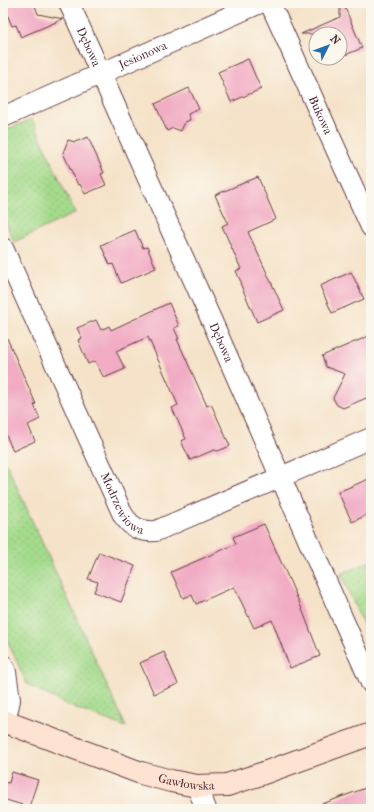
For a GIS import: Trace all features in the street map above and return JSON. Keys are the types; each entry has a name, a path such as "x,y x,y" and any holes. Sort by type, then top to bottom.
{"street":[{"name":"Dębowa","path":"69,3 216,328 371,683"},
{"name":"Jesionowa","path":"3,117 260,3"},
{"name":"Bukowa","path":"270,3 371,227"},
{"name":"Modrzewiowa","path":"3,248 120,508 129,524 137,529 148,532 156,531 280,476 371,438"},
{"path":"3,665 6,672 10,700 4,722"},
{"name":"Gawłowska","path":"4,722 141,773 197,786 227,785 371,734"},
{"path":"197,786 206,809"}],"green space":[{"path":"32,119 75,213 14,242 3,216 3,131"},
{"path":"6,463 126,727 69,706 27,684 3,631 3,464"},
{"path":"371,561 371,642 341,574"}],"building":[{"path":"16,3 34,3 38,14 63,19 21,37 16,25 12,26 4,7"},
{"path":"340,3 343,3 362,48 348,54 348,26 319,26 340,17"},
{"path":"308,31 308,34 301,34"},
{"path":"248,59 261,89 231,102 218,72"},
{"path":"189,88 199,109 188,114 190,120 185,122 181,131 173,128 167,131 155,104"},
{"path":"88,137 104,173 101,174 106,185 85,194 80,184 78,185 63,153 68,140 75,142"},
{"path":"258,177 276,219 248,232 284,310 257,322 236,271 241,269 222,226 228,223 215,195"},
{"path":"135,230 143,248 147,247 156,268 121,283 113,264 110,265 101,245"},
{"path":"351,272 364,299 332,313 320,286"},
{"path":"169,303 179,326 174,328 179,339 177,339 207,406 211,404 230,446 218,451 214,450 190,460 181,441 186,439 172,408 178,405 148,337 116,351 125,369 104,378 95,361 88,364 78,340 82,338 77,328 96,320 101,330 109,326 111,330"},
{"path":"3,329 36,404 34,405 40,419 28,425 35,441 13,451 3,428"},
{"path":"371,335 371,396 343,408 337,405 333,398 345,374 326,367 322,356"},
{"path":"371,478 371,513 352,522 338,492"},
{"path":"264,524 300,604 320,656 290,668 272,620 254,628 234,587 196,604 192,595 183,598 171,572 236,544 233,537"},
{"path":"99,552 135,566 121,602 94,592 98,582 88,579"},
{"path":"164,652 178,684 154,694 140,663"},
{"path":"12,772 38,780 29,807 3,799 3,782 9,783"},
{"path":"371,786 371,809 314,809 314,807"}]}
